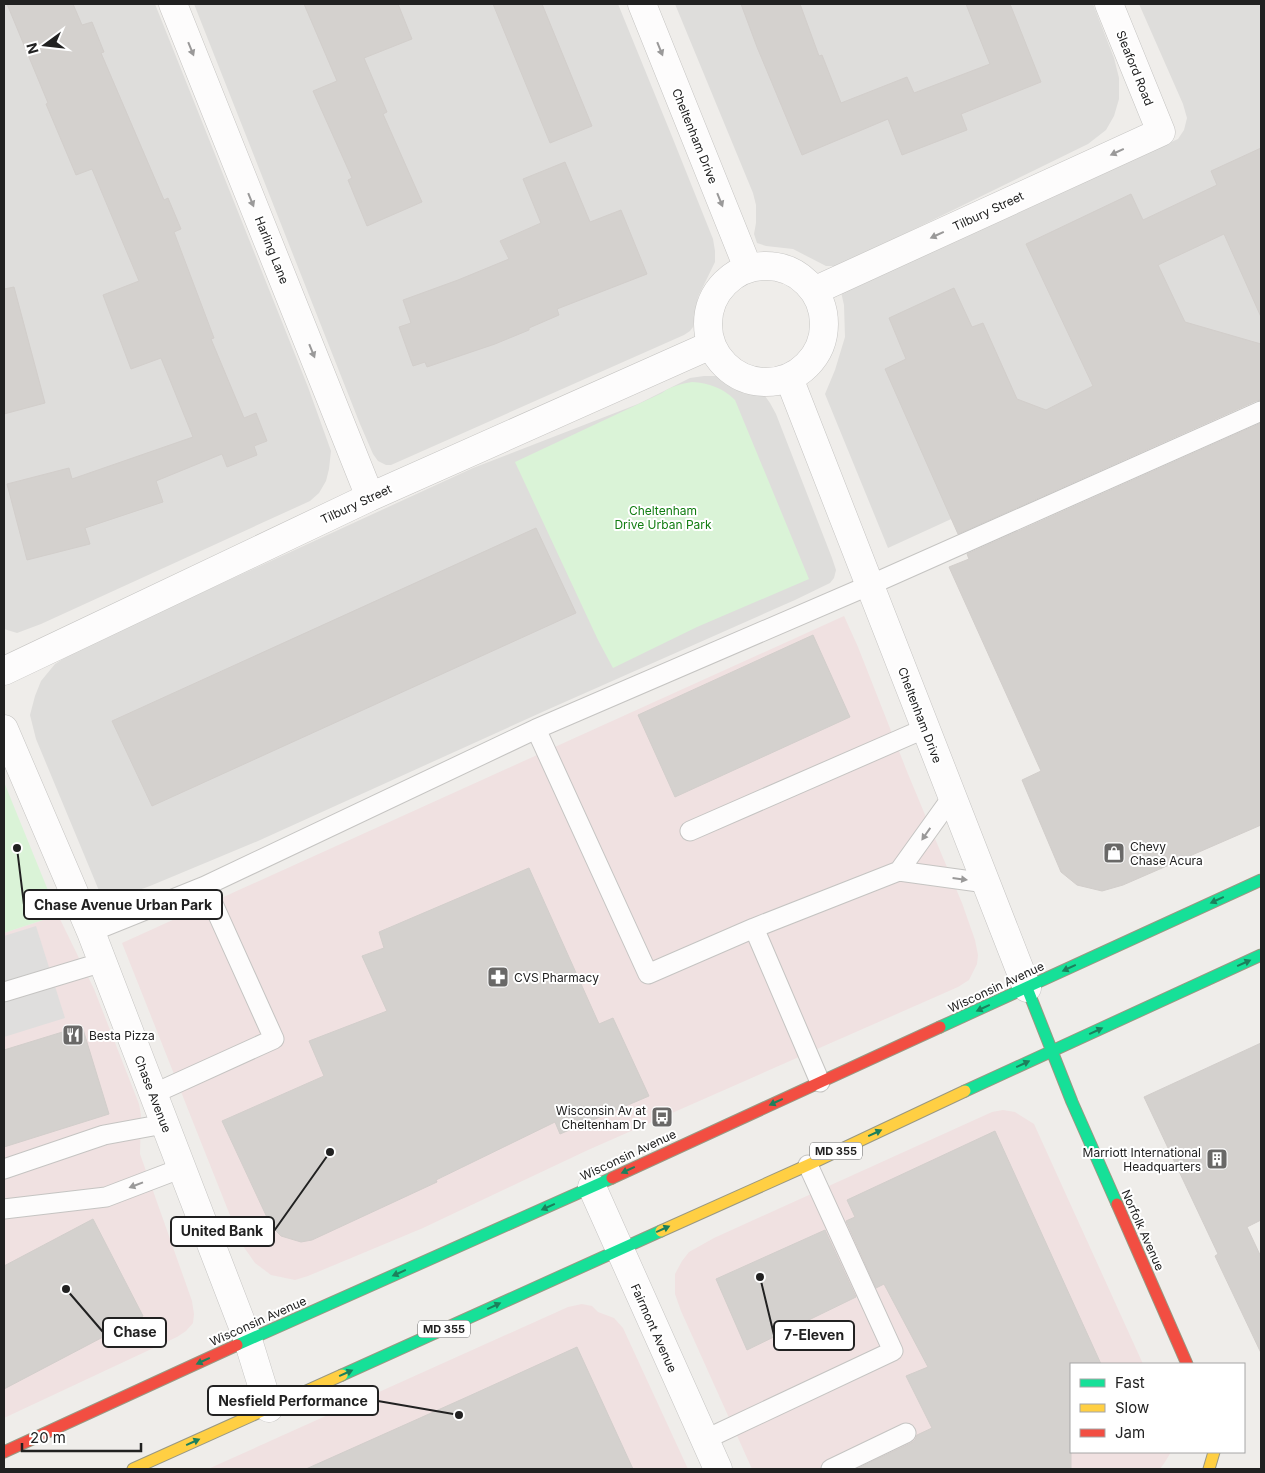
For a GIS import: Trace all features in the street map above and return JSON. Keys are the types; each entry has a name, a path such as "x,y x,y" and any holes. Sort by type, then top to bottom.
{"main road":[{"name":"Wisconsin Avenue","path":"4,1452 248,1340 592,1187 1261,880"},
{"name":"MD 355","path":"133,1469 808,1165 1261,955"},
{"name":"Cheltenham Drive","path":"1027,988 1052,1051"},
{"name":"Norfolk Avenue","path":"1052,1051 1072,1102 1187,1363"},
{"path":"1209,1469 1214,1453"}],"street":[{"name":"Harling Lane","path":"173,4 370,497"},
{"name":"Cheltenham Drive","path":"642,4 748,268"},
{"name":"Sleaford Road","path":"1109,4 1161,132"},
{"name":"Tilbury Street","path":"816,290 1161,132"},
{"path":"767,265 793,272 816,290 825,320 819,349 808,365 789,378 755,382 734,374 711,345 708,312 716,294 729,278 748,268 767,265"},
{"name":"Tilbury Street","path":"4,671 370,497 711,345"},
{"name":"Cheltenham Drive","path":"789,378 1027,988"},
{"name":"Chase Avenue","path":"4,729 103,962 248,1340 269,1408"},
{"name":"Fairmont Avenue","path":"592,1187 718,1469"}],"lane":[{"path":"91,932 205,886 536,729 870,585 1261,412"},
{"path":"690,831 926,728"},
{"path":"536,729 648,974 754,928 899,871 986,883"},
{"path":"899,871 952,797"},
{"path":"153,1094 274,1039 205,886"},
{"path":"754,928 820,1082"},
{"path":"4,992 103,962"},
{"path":"4,1169 104,1135 164,1124"},
{"path":"704,1440 893,1351 808,1165"},
{"path":"4,1209 106,1197 182,1168"},
{"path":"831,1469 906,1433"}],"shaded area":[{"path":"4,4 155,4 308,387 331,451 326,481 319,493 310,501 41,624 17,633 4,629"},
{"path":"194,4 618,4 713,239 715,262 698,297 693,327 684,335 391,465 378,461 360,424"},
{"path":"675,4 1093,4 1114,58 1119,78 1119,99 1114,116 1106,130 1088,144 849,261 836,266 826,266 793,249 757,243 754,234 756,205 753,193"},
{"path":"1139,4 1261,4 1261,377 888,548 825,394 845,337 844,305 841,292 1178,139 1184,130 1187,118 1183,104"},
{"path":"719,376 765,396 770,403 776,414 836,570 834,578 830,583 258,841 114,899 106,899 100,893 36,739 30,715 41,681 55,664 77,650 473,468 638,404 690,378"},
{"path":"844,616 962,903 975,940 978,955 977,964 969,980 958,987 588,1150 423,1228 308,1276 295,1280 271,1275 255,1263 241,1243 122,943"},
{"path":"58,915 94,989 139,1104 141,1115 140,1154 192,1301 194,1314 193,1323 177,1337 4,1418 4,933"},
{"path":"36,926 65,1018 4,1037 4,936"},
{"path":"1003,1110 1015,1112 1034,1124 1143,1363 1070,1363 1070,1453 1170,1453 1165,1462 1160,1469 752,1469 675,1294 675,1274 682,1261 689,1252 714,1238 992,1112"},
{"path":"582,1304 592,1306 598,1312 614,1318 623,1328 688,1469 208,1469 568,1307"}],"green space":[{"name":"Cheltenham Drive Urban Park","path":"692,382 715,387 726,392 735,400 809,579 697,627 613,668 598,640 515,462 673,387"},
{"path":"4,782 58,915 4,933"}],"building":[{"path":"7,4 73,4 82,25 92,22 104,52 101,53 164,200 168,198 181,229 174,232 214,338 211,339 244,418 256,413 267,441 254,446 257,455 227,467 222,454 156,481 163,502 85,528 90,544 27,560 7,484 69,468 72,479 193,437 161,358 131,369 103,295 139,281 92,169 76,175"},
{"path":"304,4 398,4 412,39 364,58 387,112 383,114 422,202 367,226 348,180 352,178 313,91 337,81"},
{"path":"493,4 542,4 592,126 550,143"},
{"path":"741,4 800,4 819,56 822,55 841,103 907,77 914,93 990,64 966,4 1010,4 1041,82 961,114 967,130 902,155 888,119 802,155"},
{"path":"1261,148 1261,317 1224,234 1158,265 1185,322 1261,344 1261,400 958,534 885,369 906,359 889,318 954,288 972,327 983,323 1017,399 1046,410 1093,386 1026,244 1131,194 1143,220 1217,185 1211,171"},
{"path":"565,162 590,222 621,210 647,274 557,309 559,315 495,344 427,367 425,362 413,366 399,327 411,323 403,300 509,259 500,241 541,223 523,179"},
{"path":"14,287 45,403 4,414 4,289"},
{"path":"1261,423 1261,825 1123,885 1102,891 1077,885 1061,872 1022,780 1041,771 949,567 969,559 967,554"},
{"path":"536,528 576,613 152,806 112,721"},
{"path":"813,635 850,717 675,797 638,715"},
{"path":"529,868 599,1024 613,1018 649,1096 560,1134 555,1122 436,1180 437,1182 312,1240 301,1242 281,1236 271,1226 222,1121 324,1076 309,1041 387,1011 362,956 384,948 379,932"},
{"path":"82,1026 109,1114 4,1147 4,1050"},
{"name":"Marriott International Headquarters","path":"1261,1043 1261,1220 1247,1227 1261,1257 1261,1353 1215,1256 1218,1254 1144,1097"},
{"path":"995,1131 1101,1363 1070,1363 1071,1469 856,1469 911,1443 917,1435 932,1428 906,1376 928,1367 884,1284 876,1288 846,1221 855,1217 847,1200"},
{"path":"93,1219 143,1316 4,1389 4,1266"},
{"path":"825,1230 856,1297 747,1350 716,1279"},
{"path":"577,1347 633,1469 306,1469 467,1397"}],"traffic: fast":[{"path":"940,1027 1261,880"},
{"path":"965,1091 1261,955"},
{"path":"1027,988 1072,1102 1117,1204"},
{"path":"237,1345 612,1178"},
{"path":"342,1375 661,1231"}],"traffic: slow":[{"path":"661,1231 808,1165 965,1091"},
{"path":"133,1469 342,1375"},
{"path":"1209,1469 1214,1453"}],"traffic: jam":[{"path":"612,1178 940,1027"},
{"path":"1117,1204 1187,1363"},
{"path":"4,1452 237,1345"}],"place":[{"name":"Chase Avenue Urban Park","path":"17,848"},
{"name":"Chevy Chase Acura","path":"1114,853"},
{"name":"CVS Pharmacy","path":"498,977"},
{"name":"Besta Pizza","path":"73,1035"},
{"name":"Wisconsin Av at Cheltenham Dr","path":"662,1117"},
{"name":"United Bank","path":"330,1152"},
{"name":"Marriott International Headquarters","path":"1217,1159"},
{"name":"7-Eleven","path":"760,1277"},
{"name":"Chase","path":"66,1289"},
{"name":"Nesfield Performance","path":"459,1415"}]}
